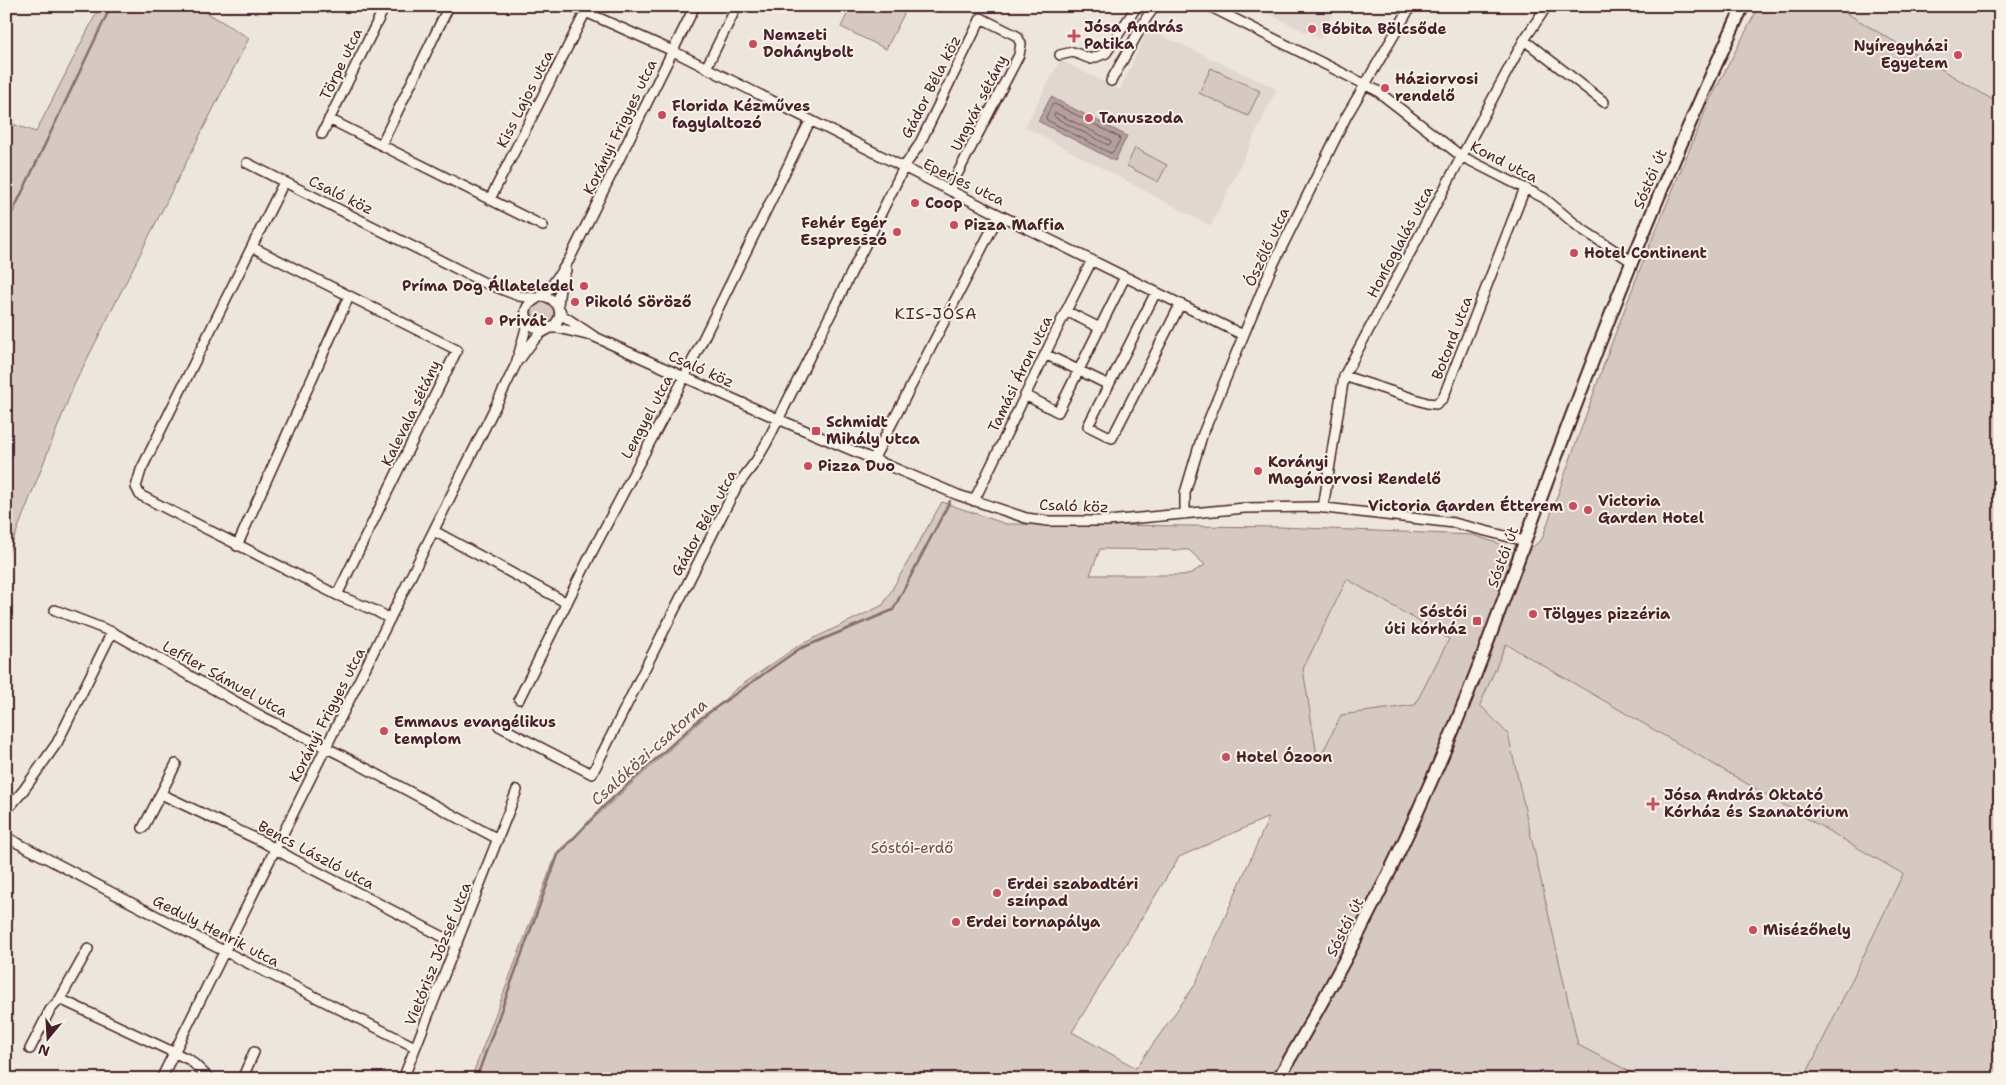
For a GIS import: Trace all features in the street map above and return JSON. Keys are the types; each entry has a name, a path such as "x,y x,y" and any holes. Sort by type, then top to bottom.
{"main road":[{"name":"Sóstói út","path":"1278,1079 1326,995 1393,867 1431,784 1472,685 1631,261 1743,6"}],"street":[{"name":"Törpe utca","path":"322,134 385,6"},
{"path":"381,145 449,6"},
{"name":"Eperjes utca","path":"572,6 673,51 810,121 1243,335"},
{"name":"Korányi Frigyes utca","path":"161,1079 516,364 528,321 526,311 528,305 548,291 569,260 694,6"},
{"path":"706,68 737,6"},
{"path":"1060,55 1073,52 1091,59 1106,52 1137,6"},
{"path":"1112,81 1155,6"},
{"name":"Kond utca","path":"1209,6 1376,90 1461,156 1544,198 1580,228 1631,261"},
{"name":"Ószőlő utca","path":"1185,514 1185,492 1202,436 1270,271 1346,117 1411,6"},
{"name":"Honfoglalás utca","path":"1323,508 1344,376 1524,40 1547,6"},
{"name":"Kiss Lajos utca","path":"490,199 585,13"},
{"name":"Gádor Béla köz","path":"904,167 919,144 981,18 1017,36 1022,44 1019,55"},
{"path":"1524,40 1604,102"},
{"name":"Ungvár sétány","path":"949,190 1019,55"},
{"path":"329,119 543,226"},
{"name":"Lengyel utca","path":"519,699 566,603 685,376 810,121"},
{"name":"Csaló köz","path":"247,163 483,282 519,296 538,297"},
{"name":"Gádor Béla utca","path":"498,726 592,774 737,486 756,461 778,419 904,167"},
{"path":"284,182 141,470 136,486 140,495 237,546 390,619"},
{"name":"Botond utca","path":"1344,376 1427,403 1436,404 1443,398 1525,188"},
{"path":"873,460 999,215"},
{"name":"Kalevala sétány","path":"252,247 457,350 337,595"},
{"name":"Korányi Frigyes utca","path":"516,364 540,334 549,329 558,320 560,288 569,260"},
{"name":"Tamási Áron utca","path":"974,500 1092,260"},
{"path":"1025,395 1058,412 1125,277"},
{"name":"Csaló köz","path":"504,290 523,305 526,311"},
{"path":"1156,292 1088,426 1112,438 1180,305"},
{"path":"237,546 350,296"},
{"path":"538,297 552,299 559,308"},
{"name":"Csaló köz","path":"559,308 562,315 595,337"},
{"path":"1066,311 1100,328"},
{"path":"528,321 536,328 549,329"},
{"name":"Csaló köz","path":"549,329 558,328 595,337 873,460 974,500 1026,518 1048,521 1108,521 1246,508 1323,508 1454,524 1525,541"},
{"path":"1045,354 1109,386"},
{"path":"434,531 566,603"},
{"name":"Leffler Sámuel utca","path":"55,610 112,632 263,716 326,748"},
{"path":"6,811 23,792 57,743 112,632"},
{"path":"326,748 498,839"},
{"path":"143,828 176,764"},
{"name":"Vietórisz József utca","path":"403,1079 518,790"},
{"name":"Bencs László utca","path":"161,794 276,848 290,858 457,944"},
{"name":"Geduly Henrik utca","path":"6,837 224,951 415,1047"},
{"path":"30,1049 50,1010 60,999 88,949"},
{"path":"60,999 190,1060 210,1079"},
{"path":"242,1079 254,1052"}],"shaded area":[{"name":"Bóbita Bölcsőde","path":"1253,6 1336,6 1320,39"},
{"name":"Nyíregyházi Egyetem","path":"1834,6 2000,6 2000,104"},
{"path":"1148,29 1277,89 1211,226 1025,127 1060,60 1120,90"},
{"path":"1347,579 1449,639 1415,705 1341,715 1318,763 1303,669"},
{"name":"Jósa András Oktató Kórház és Szanatórium","path":"1505,644 1903,874 1804,1079 1644,1079 1578,1045 1509,734 1480,705"}],"green space":[{"path":"100,6 196,6 249,38 74,385 6,559 6,122 36,132"},
{"path":"851,6 898,6 906,10 886,49 841,27"},
{"name":"Sóstói-erdő","path":"1759,6 1834,6 2000,104 2000,1079 1804,1079 1903,874 1506,644 1480,705 1508,734 1578,1045 1644,1079 471,1079 557,852 736,689 798,646 883,605 942,502 1006,524 1280,527 1473,535 1521,551 1528,551 1542,539 1609,350 1644,259 1710,100","holes":["1100,549 1189,550 1205,565 1188,575 1090,575","1347,579 1449,639 1415,705 1341,715 1318,762 1303,669","1269,817 1195,985 1136,1068 1072,1032 1179,857"]},
{"path":"1211,68 1260,91 1248,116 1199,93"},
{"path":"1135,148 1167,165 1158,182 1127,166"},
{"path":"543,302 551,305 554,313 551,321 543,324 535,321 532,313 535,305"}],"water":[{"path":"1051,97 1127,136 1115,161 1038,121"}],"waterway":[{"path":"6,226 111,6"},
{"name":"Csalóközi-csatorna","path":"476,1079 558,855 603,807 701,718 799,649 893,610 950,501"}],"place":[{"name":"Bóbita Bölcsőde","path":"1312,29"},
{"name":"Jósa András Patika","path":"1074,36"},
{"name":"Nemzeti Dohánybolt","path":"753,44"},
{"name":"Nyíregyházi Egyetem","path":"1958,55"},
{"name":"Háziorvosi rendelő","path":"1385,88"},
{"name":"Florida Kézműves fagylaltozó","path":"662,115"},
{"name":"Tanuszoda","path":"1089,118"},
{"name":"Coop","path":"915,203"},
{"name":"Pizza Maffia","path":"954,225"},
{"name":"Fehér Egér Eszpresszó","path":"897,232"},
{"name":"Hotel Continent","path":"1574,253"},
{"name":"Príma Dog Állateledel","path":"584,286"},
{"name":"Pikoló Söröző","path":"575,302"},
{"name":"Privát","path":"489,321"},
{"name":"Schmidt Mihály utca","path":"816,431"},
{"name":"Pizza Duo","path":"808,466"},
{"name":"Korányi Magánorvosi Rendelő","path":"1258,471"},
{"name":"Victoria Garden Étterem","path":"1573,506"},
{"name":"Victoria Garden Hotel","path":"1588,510"},
{"name":"Tölgyes pizzéria","path":"1533,614"},
{"name":"Sóstói úti kórház","path":"1477,621"},
{"name":"Emmaus evangélikus templom","path":"384,731"},
{"name":"Hotel Ózoon","path":"1226,757"},
{"name":"Jósa András Oktató Kórház és Szanatórium","path":"1653,804"},
{"name":"Erdei szabadtéri színpad","path":"997,893"},
{"name":"Erdei tornapálya","path":"956,922"},
{"name":"Misézőhely","path":"1753,930"}],"district":[{"name":"KIS-JÓSA","path":"936,313"}]}
